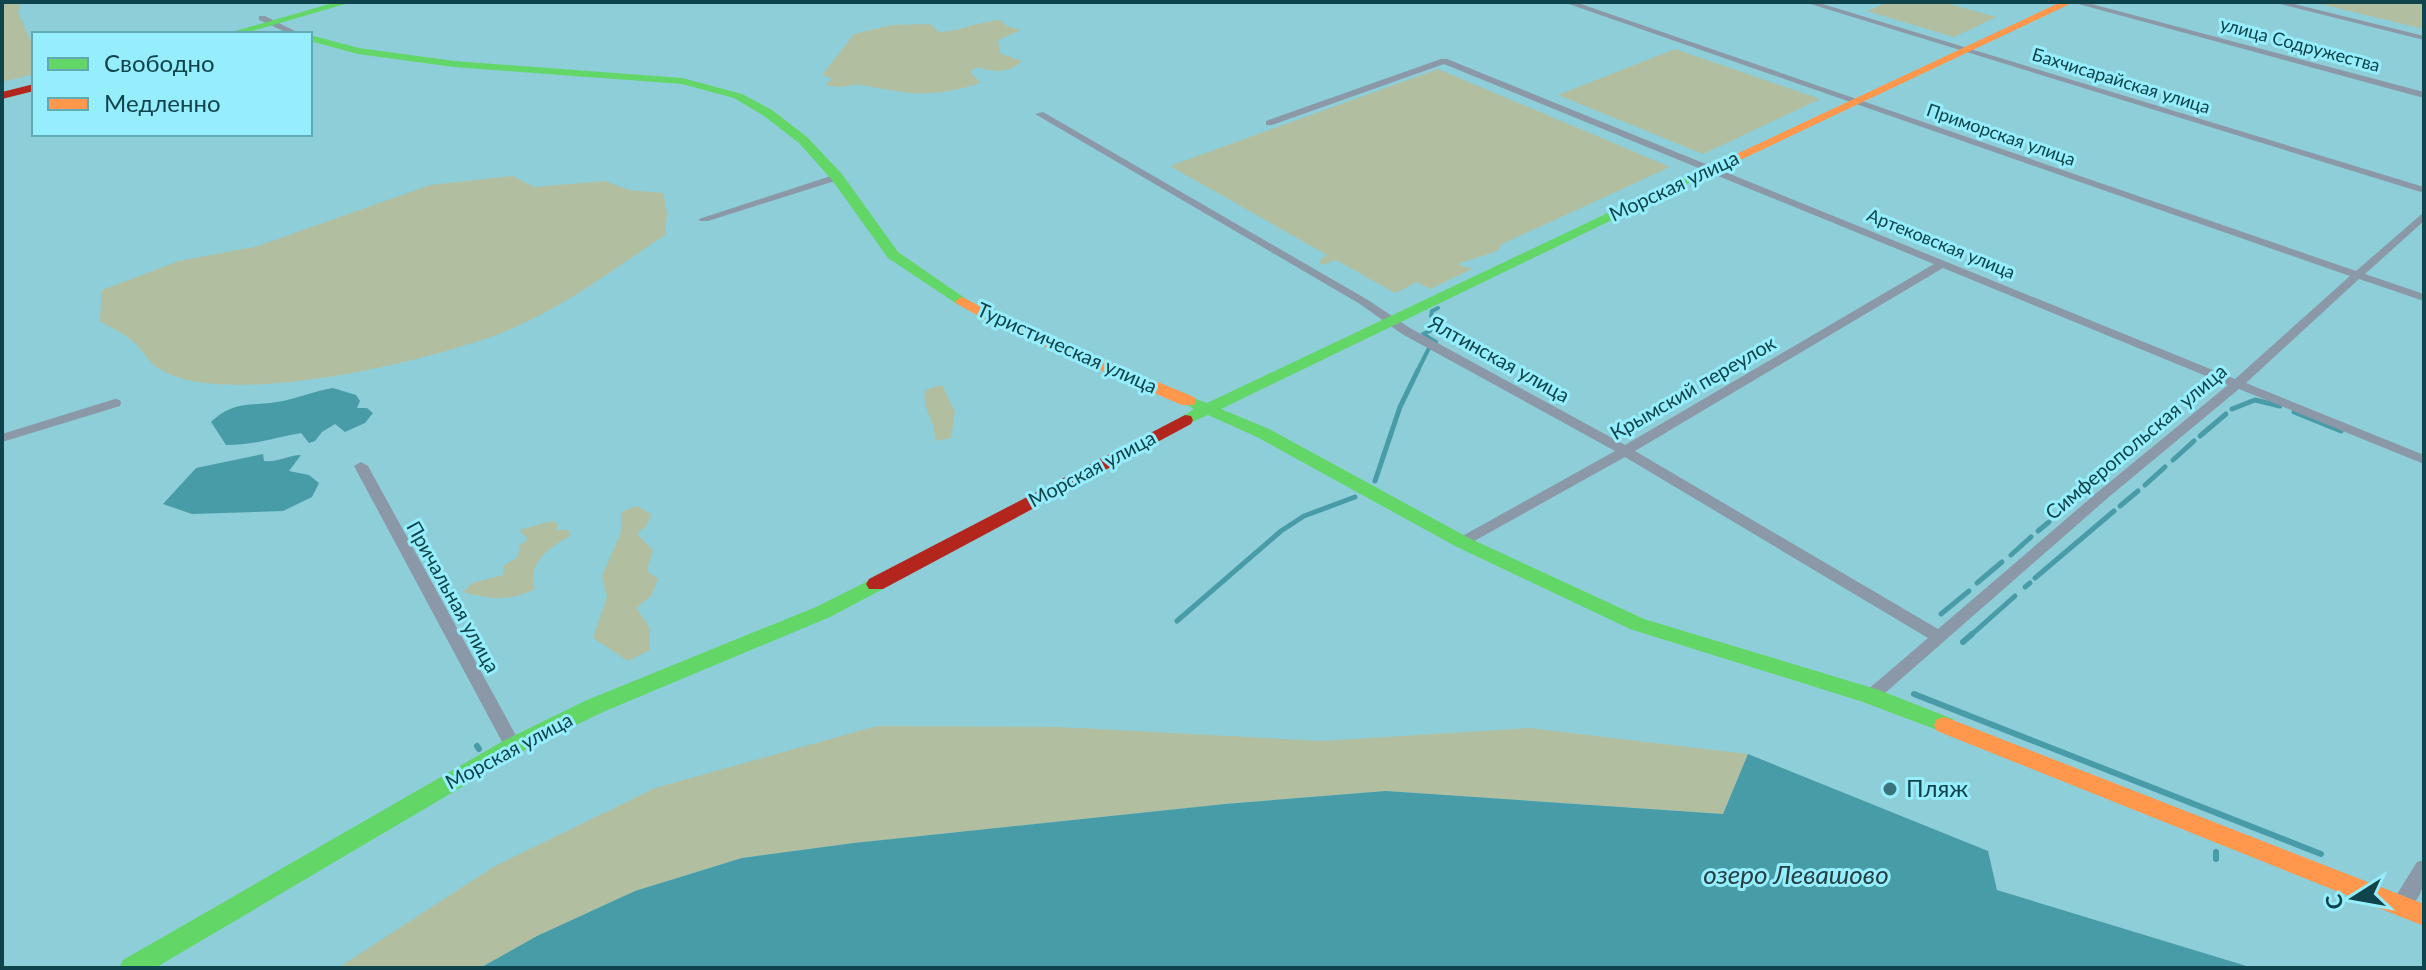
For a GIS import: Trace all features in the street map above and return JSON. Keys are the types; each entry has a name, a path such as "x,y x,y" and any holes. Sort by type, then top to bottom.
{"street":[{"path":"236,32 267,21 347,2"},
{"name":"Приморская улица","path":"1567,2 2424,298"},
{"name":"Бахчисарайская улица","path":"1808,2 2424,190"},
{"name":"Морская улица","path":"132,968 513,746 595,706 823,612 1206,409 1388,320 1963,49 2072,2"},
{"name":"улица Содружества","path":"2072,2 2424,95"},
{"path":"2276,2 2424,38"},
{"path":"267,21 292,32"},
{"name":"Туристическая улица","path":"312,39 358,51 443,63 626,75 699,84 738,96 768,113 803,140 837,177 893,255 945,292 1023,333 1263,433 1462,542 1637,624 1871,696 2424,915"},
{"name":"Артековская улица","path":"1269,123 1444,61 2424,460"},
{"path":"2,96 32,88"},
{"name":"Ялтинская улица","path":"1040,114 1364,302 1388,320 1625,451 1939,637"},
{"path":"704,219 837,177"},
{"name":"Симферопольская улица","path":"1871,696 2105,493 2237,384 2424,215"},
{"name":"Крымский переулок","path":"1462,542 1625,451 1942,264"},
{"path":"2,438 115,403"},
{"name":"Причальная улица","path":"361,466 513,746"},
{"path":"2401,905 2424,868"}],"green space":[{"path":"2,2 21,2 18,12 32,40 32,74 2,82"},
{"path":"1889,2 1942,2 1996,17 1954,37 1867,11"},
{"path":"2312,2 2424,2 2424,29"},
{"path":"1001,20 1007,26 1021,30 998,40 1000,53 1022,61 1001,71 977,67 970,72 981,83 935,93 825,84 833,79 822,75 854,34 892,25 930,24 939,32"},
{"path":"1675,49 1820,99 1703,154 1558,95"},
{"path":"1438,69 1670,167 1502,244 1497,251 1458,264 1472,269 1430,289 1417,282 1395,293 1336,260 1322,265 1319,261 1327,255 1170,166"},
{"path":"513,176 534,187 605,181 629,190 663,193 667,213 665,235 567,300 504,332 430,355 331,376 234,385 193,381 157,368 132,341 100,321 102,290 179,261 258,246 430,185"},
{"path":"942,385 955,412 951,438 935,441 925,404 925,390"},
{"path":"637,506 651,514 647,525 637,534 653,550 647,571 658,579 651,596 636,608 650,628 650,650 628,661 593,638 607,597 602,576 621,532 621,512"},
{"path":"552,521 558,524 556,530 569,530 570,536 555,545 537,564 533,580 535,589 517,596 499,598 463,592 472,583 503,575 503,566 518,557 520,545 528,539 519,530"},
{"path":"877,726 1060,727 1321,741 1529,728 1748,754 1723,814 1386,791 1225,804 854,843 742,858 635,891 537,936 480,968 338,968 493,867 655,788"}],"water":[{"path":"333,388 356,395 360,401 357,408 367,408 373,413 365,423 345,432 335,424 309,443 301,433 255,443 226,445 211,422 236,407 283,401"},
{"path":"263,454 264,461 301,455 289,471 309,475 319,483 312,497 283,511 192,514 163,504 196,468"},
{"name":"озеро Левашово","path":"1748,754 1988,851 1997,890 2253,968 480,968 537,936 635,891 742,858 854,843 1225,804 1386,791 1723,814"}],"waterway":[{"path":"1436,342 1423,334 1441,326 1431,316 1432,311 1438,308"},
{"path":"1418,370 1429,348"},
{"path":"1375,481 1400,407 1418,370"},
{"path":"2232,409 2255,400 2280,406"},
{"path":"2294,412 2341,431"},
{"path":"2200,436 2226,414"},
{"path":"2145,443 2176,417"},
{"path":"2173,460 2194,441"},
{"path":"2082,495 2137,449"},
{"path":"2145,485 2165,467"},
{"path":"2120,506 2138,491"},
{"path":"1177,621 1281,531 1304,516 1355,497"},
{"path":"2054,517 2074,502"},
{"path":"2035,578 2114,511"},
{"path":"2038,531 2049,522"},
{"path":"2011,555 2031,537"},
{"path":"1977,583 2002,562"},
{"path":"2025,587 2030,583"},
{"path":"1941,614 1969,591"},
{"path":"1970,636 2015,596"},
{"path":"1963,642 1972,634"},
{"path":"1914,694 2321,854"},
{"path":"2216,852 2216,859"}],"traffic: fast":[{"path":"237,32 347,2"},
{"path":"312,39 358,51 454,64 682,81 738,96 768,113 803,140 837,177 893,255 962,301"},
{"path":"1185,420 1734,158"},
{"path":"1188,401 1263,433 1462,542 1637,624 1871,696 1945,725"},
{"path":"132,968 513,746 595,706 823,612 876,584"}],"traffic: slow":[{"path":"1734,158 2069,2"},
{"path":"962,301 1000,322 1188,401"},
{"path":"1945,725 2424,915"}],"traffic: jam":[{"path":"2,96 32,88"},
{"path":"876,584 1185,420"}],"place":[{"name":"Пляж","path":"1890,789"}]}
